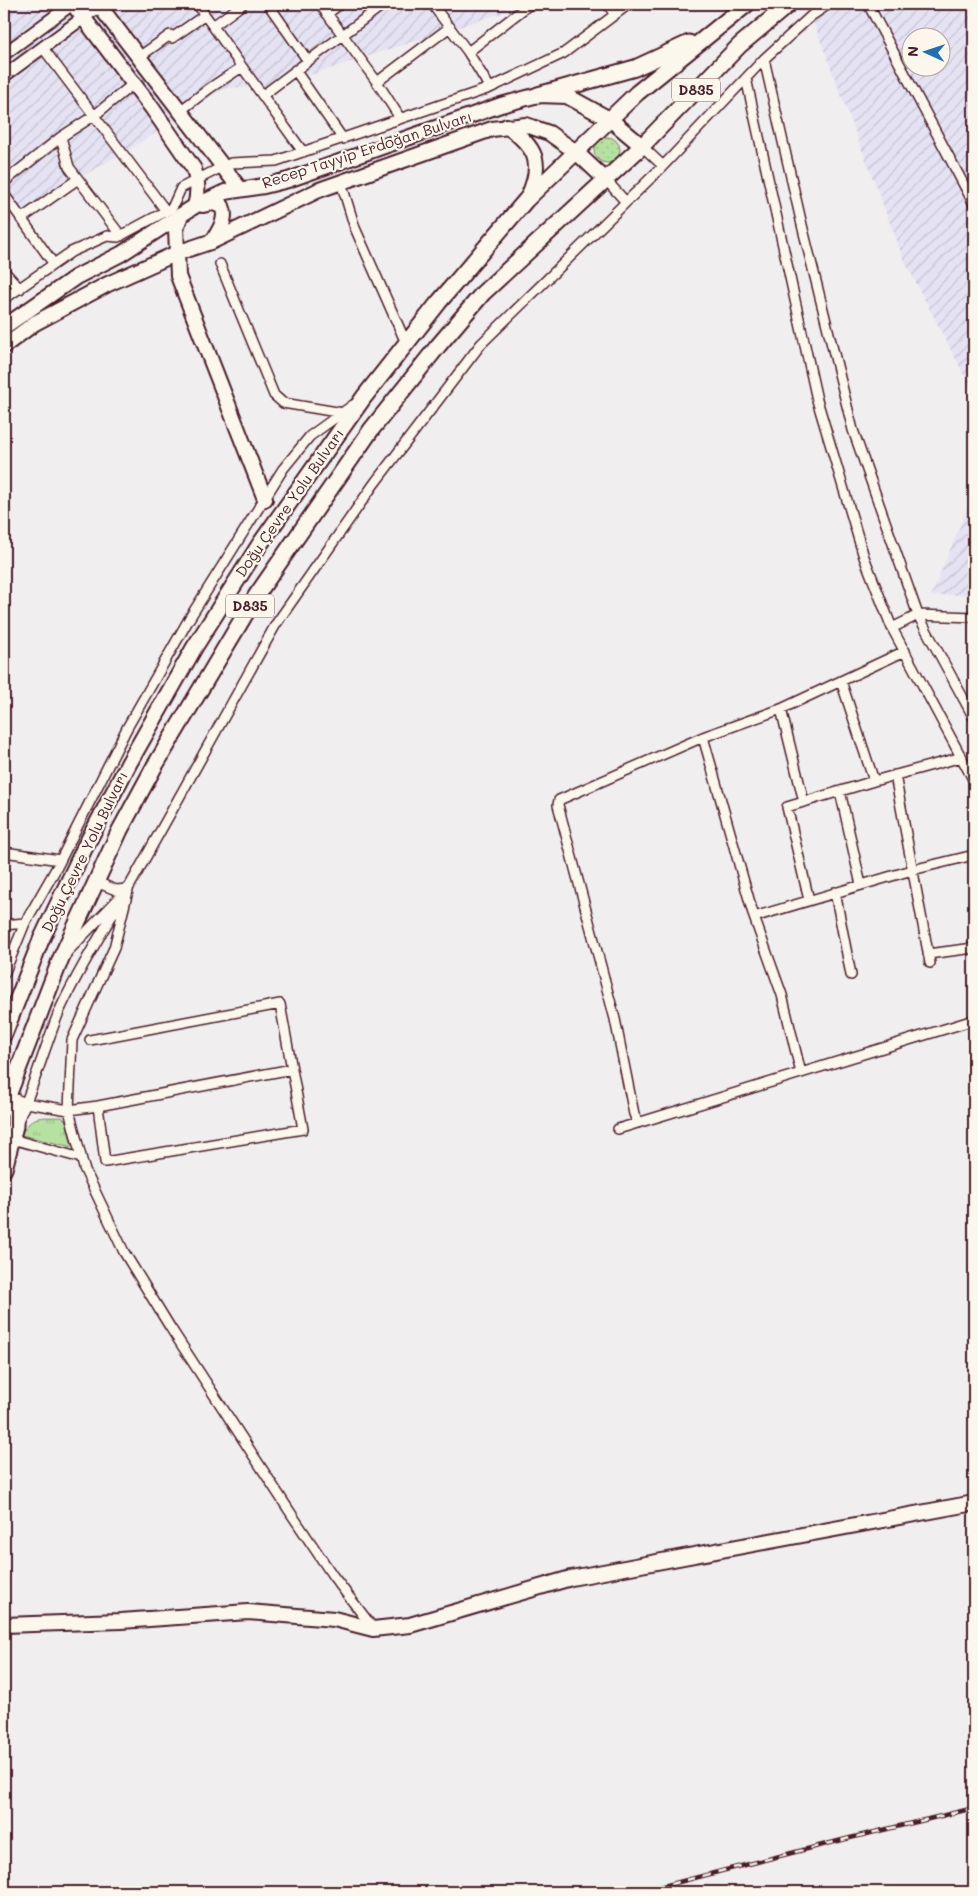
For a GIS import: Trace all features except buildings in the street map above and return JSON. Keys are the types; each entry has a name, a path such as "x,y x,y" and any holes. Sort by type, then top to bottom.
{"highway":[{"name":"D835","path":"576,152 637,93 747,4"},
{"name":"D835","path":"606,180 642,146 740,45 789,4"},
{"path":"538,95 635,68 709,34"},
{"name":"Doğu Çevre Yolu Bulvarı","path":"4,1034 41,940 85,847 194,648 260,544 364,397 406,343 479,253 526,200 576,152"},
{"name":"Doğu Çevre Yolu Bulvarı","path":"6,1101 61,958 120,830 153,769 261,588 371,430 438,346 483,293 606,180"},
{"path":"4,1169 14,1133 15,1114 6,1101"}],"main road":[{"path":"72,4 152,108 194,168 198,180 198,195 195,206 213,203 222,206 225,217 213,241"},
{"path":"100,4 240,189"},
{"name":"Recep Tayyip Erdoğan Bulvarı","path":"4,327 76,277 121,254 195,206 225,192 288,180 501,105 538,95 567,96 611,120 642,146"},
{"name":"Recep Tayyip Erdoğan Bulvarı","path":"4,346 35,323 108,284 177,253 213,241 280,208 341,182 479,133 506,126 526,125 537,128 549,133 576,152 606,180"},
{"path":"506,126 526,142 536,161 537,172 535,180 526,200"},
{"path":"181,215 176,228 178,276 265,499"},
{"path":"4,1625 121,1622 248,1612 334,1619 373,1629 410,1626 571,1578 974,1503"}],"street":[{"path":"4,54 72,4"},
{"path":"4,76 84,18 100,4"},
{"path":"197,4 303,152"},
{"path":"213,26 243,4"},
{"path":"268,4 308,61"},
{"path":"320,4 377,82 400,118"},
{"path":"327,14 340,4"},
{"path":"263,95 384,4"},
{"path":"432,4 468,52 490,88"},
{"path":"468,52 530,4"},
{"path":"608,4 614,14"},
{"path":"4,300 53,263 71,252 107,236 121,236 172,208 181,188 222,167 231,163 276,161 490,88 564,53 629,4"},
{"path":"626,202 764,59 812,16 829,4"},
{"path":"868,4 974,204"},
{"path":"139,57 170,35 172,38 205,14"},
{"path":"377,82 450,27"},
{"path":"43,48 166,211"},
{"path":"764,59 805,235 854,430 918,615 974,718"},
{"path":"180,111 242,67"},
{"path":"295,70 343,139"},
{"path":"746,78 817,400 864,557 892,628 974,780"},
{"path":"4,182 61,137 95,115 133,84"},
{"path":"61,137 69,167 121,236"},
{"name":"Recep Tayyip Erdoğan Bulvarı","path":"642,146 662,166"},
{"path":"21,219 78,178"},
{"name":"Recep Tayyip Erdoğan Bulvarı","path":"606,180 626,202"},
{"path":"341,182 355,228 406,343"},
{"path":"4,194 53,263"},
{"name":"Doğu Çevre Yolu Bulvarı","path":"61,958 128,889 276,624 374,484 481,344 626,202"},
{"path":"220,264 274,395 283,403 342,413"},
{"path":"4,271 20,289"},
{"path":"4,974 25,923 60,860 127,728 189,619 283,469 310,436 364,397"},
{"path":"892,628 918,615 974,617"},
{"path":"638,1123 634,1114 615,1019 558,805 559,800 703,737 781,708 905,651"},
{"path":"841,681 874,781"},
{"path":"781,708 804,802"},
{"path":"703,737 754,917 782,995 801,1073"},
{"path":"809,900 787,807 962,757"},
{"path":"895,775 929,958 974,948"},
{"path":"840,791 861,885"},
{"path":"4,852 60,860"},
{"path":"754,917 835,892 974,854"},
{"path":"96,882 116,890 128,889"},
{"path":"81,1158 14,1133 59,1012 85,961 128,889"},
{"path":"128,889 114,948 72,1040 69,1110 84,1168 124,1252 139,1277 292,1515 333,1576 373,1629"},
{"path":"835,892 851,975"},
{"path":"4,925 25,923"},
{"path":"90,1040 280,1004 303,1129 105,1162 98,1106"},
{"path":"618,1129 974,1020"},
{"path":"6,1101 69,1110 292,1069"}],"shaded area":[{"path":"4,4 530,4 273,87 225,88 130,149 4,221"},
{"path":"829,4 974,4 974,394 904,260 811,16"},
{"path":"974,492 974,594 931,596"}],"green space":[{"path":"607,137 616,141 620,150 616,159 607,163 598,159 594,150 598,141"},
{"path":"43,1117 62,1117 66,1121 72,1147 21,1135 33,1120"}],"railway":[{"path":"640,1892 974,1808"}]}
